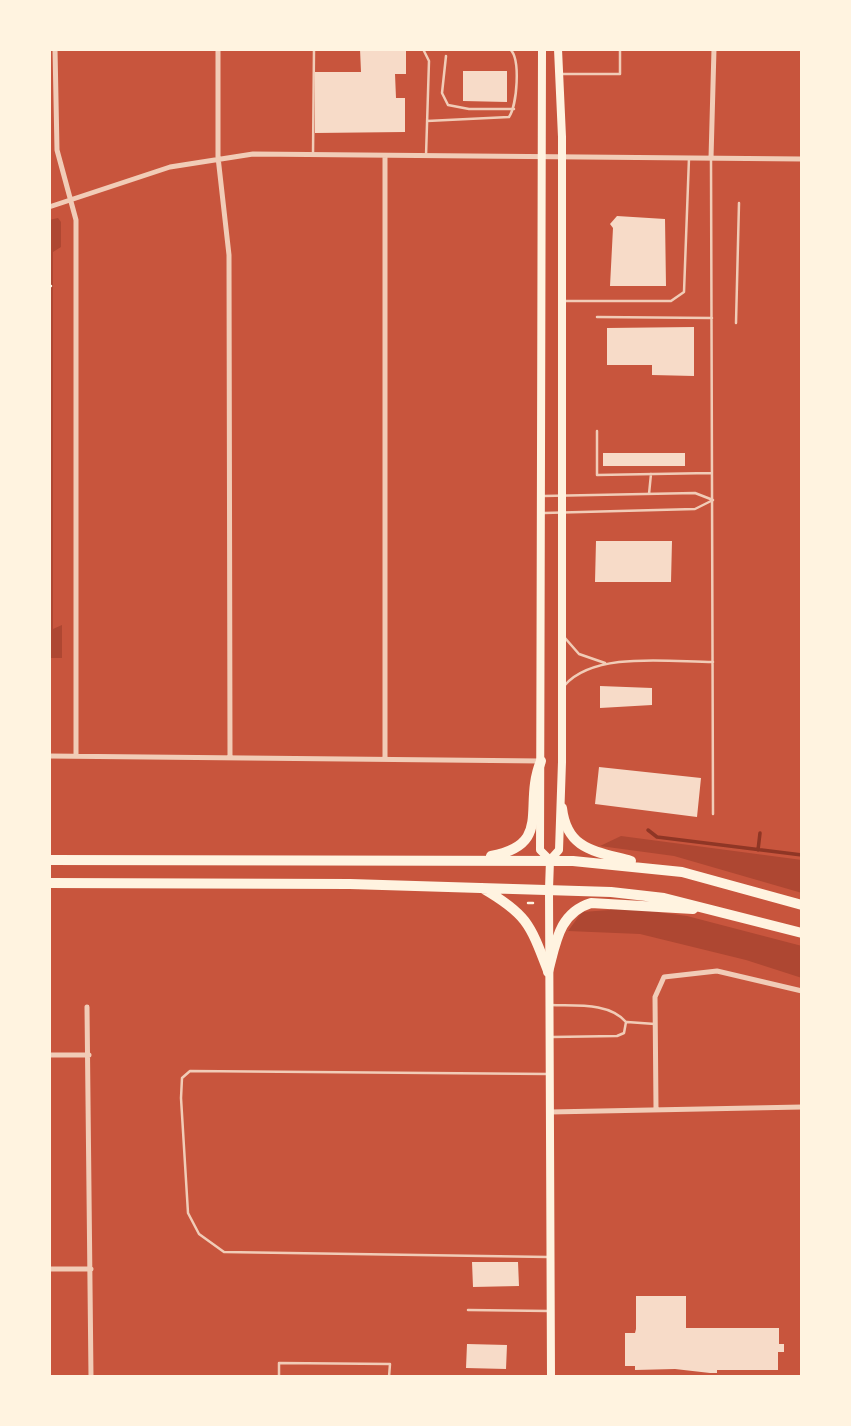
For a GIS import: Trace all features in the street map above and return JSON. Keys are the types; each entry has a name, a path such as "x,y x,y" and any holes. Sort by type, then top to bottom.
{"highway":[{"path":"469,860 508,852 524,842 532,830 533,779 541,761"},
{"path":"562,808 569,835 577,843 594,851 734,884 802,905"},
{"path":"49,860 550,860 656,867"},
{"path":"49,883 549,889 664,898 802,933"},
{"path":"482,887 519,912 531,929 548,972"},
{"path":"548,972 564,922 579,906 591,902 671,909 711,908"}],"main road":[{"path":"542,49 540,850 550,860"},
{"path":"551,1377 549,889 550,860 559,850 562,808 562,156 558,49"}],"street":[{"path":"55,49 57,150 76,220 76,756"},
{"path":"218,49 218,157 229,255 230,758"},
{"path":"712,158 714,49"},
{"path":"49,207 144,174 218,157 540,155 802,159"},
{"path":"385,156 385,758"},
{"path":"49,756 541,761"},
{"path":"656,1108 655,997 664,977 717,971 802,990"},
{"path":"87,1007 91,1377"},
{"path":"49,1055 89,1055"},
{"path":"550,1112 802,1107"},
{"path":"49,1269 91,1269"}],"lane":[{"path":"313,155 314,49"},
{"path":"423,49 429,61 426,156"},
{"path":"427,121 502,120 509,117 514,108 516,59 510,49"},
{"path":"559,73 620,74 620,49"},
{"path":"446,56 442,93 448,105 469,109 514,108"},
{"path":"562,300 671,300 684,292 689,158"},
{"path":"712,158 713,814"},
{"path":"736,323 739,203"},
{"path":"597,317 712,318"},
{"path":"597,431 597,475 712,473"},
{"path":"649,494 651,474"},
{"path":"540,495 695,493 713,500"},
{"path":"540,513 695,509 713,500"},
{"path":"562,633 573,650 605,663 713,662"},
{"path":"561,702 565,686 571,679 605,663"},
{"path":"549,1005 602,1008 618,1012 626,1022 655,1024"},
{"path":"549,1037 617,1036 624,1033 626,1022"},
{"path":"550,1074 190,1072 182,1078 181,1098 187,1213 200,1234 224,1252 552,1257"},
{"path":"468,1310 552,1311"},
{"path":"279,1377 279,1363 390,1364 389,1377"}],"path":[{"path":"528,902 533,903"}],"shaded area":[{"path":"58,218 61,222 61,247 53,252 53,629 62,625 62,658 49,658 49,220"},
{"path":"621,836 802,860 802,893 674,856 600,846"},
{"path":"612,906 687,916 802,946 802,978 746,960 640,934 568,931 582,912 610,910"}],"building":[{"path":"360,49 406,49 406,74 395,74 396,98 405,98 405,132 315,133 315,72 361,72"},
{"path":"463,71 507,71 507,102 463,101"},
{"path":"617,216 665,219 666,286 610,286 613,228 610,224"},
{"path":"694,327 694,376 652,375 652,365 607,365 607,328"},
{"path":"603,453 685,453 685,466 603,466"},
{"path":"596,541 672,541 671,582 595,582"},
{"path":"600,686 652,688 652,705 600,708"},
{"path":"599,767 701,778 697,817 595,804"},
{"path":"472,1262 518,1262 519,1286 473,1287"},
{"path":"636,1296 686,1296 686,1328 779,1328 779,1344 784,1344 784,1352 778,1352 778,1370 717,1370 717,1373 710,1373 675,1369 635,1370 635,1366 625,1366 625,1333 635,1333 636,1329"},
{"path":"467,1344 507,1345 506,1369 466,1368"}],"waterway":[{"path":"648,830 657,837 802,855"},
{"path":"758,850 760,833"}]}
